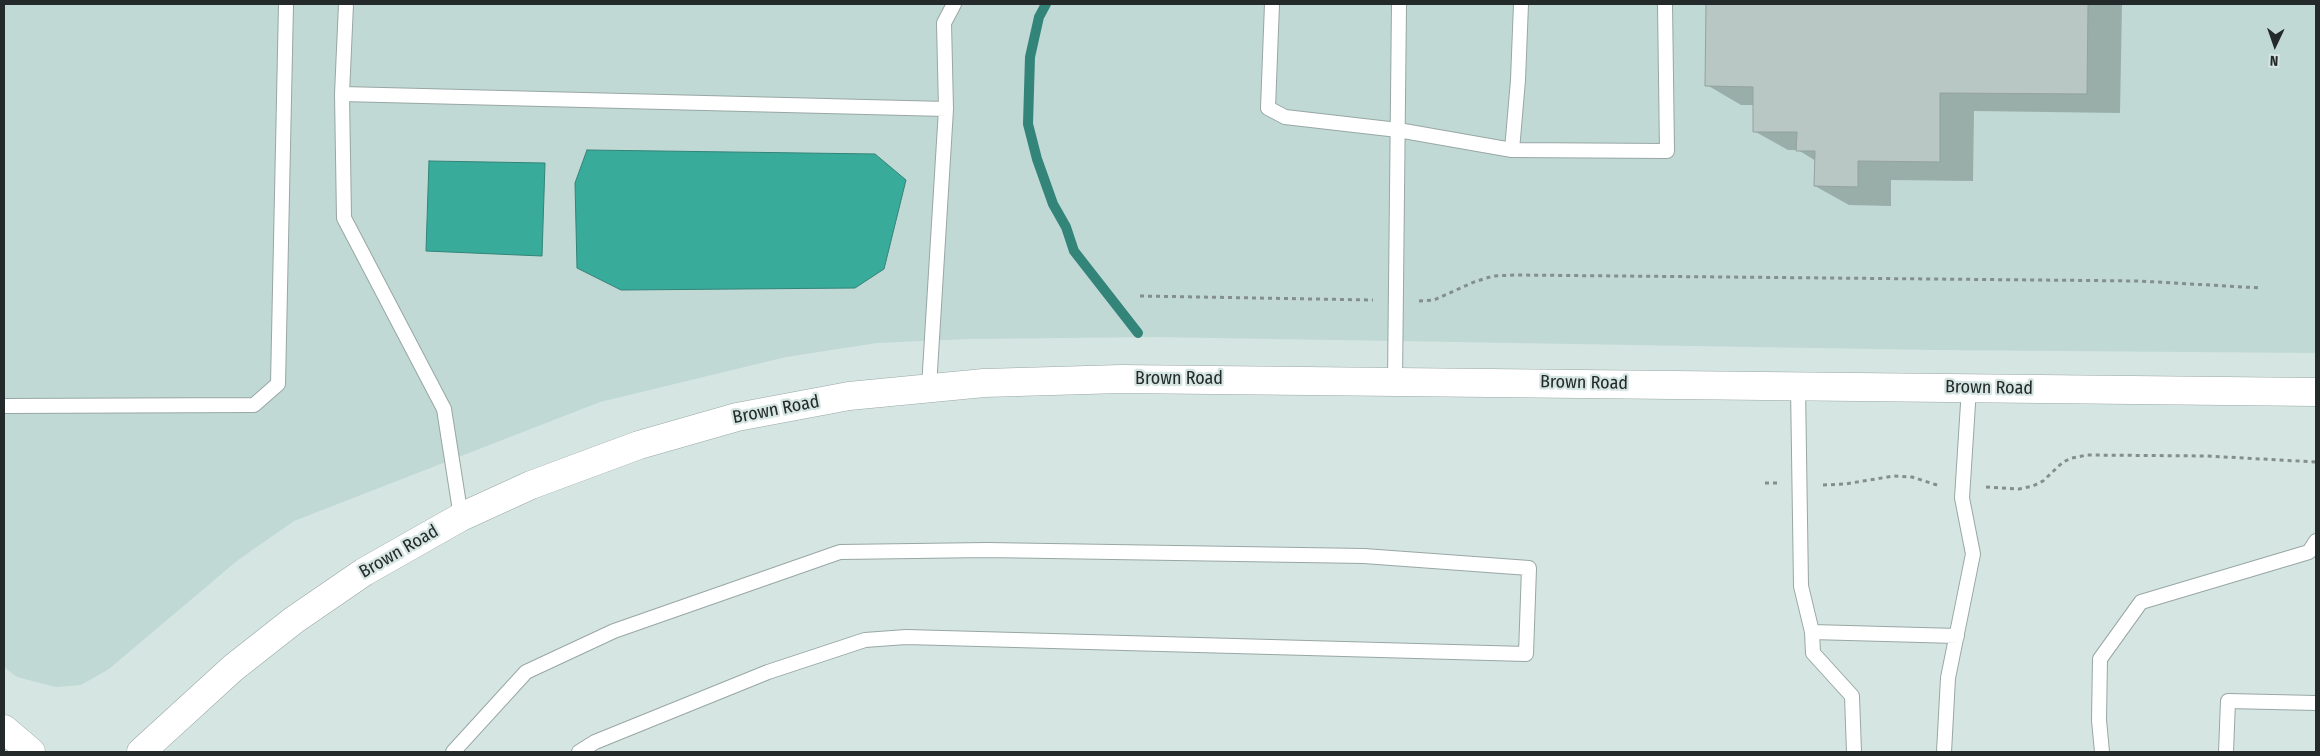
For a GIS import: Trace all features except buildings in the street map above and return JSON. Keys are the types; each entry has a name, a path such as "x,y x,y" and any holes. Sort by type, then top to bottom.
{"main road":[{"name":"Brown Road","path":"141,752 226,674 294,620 370,568 461,517 507,495 580,466 704,426 809,403 929,387 1052,380 1395,381 2316,392"},
{"path":"4,729 31,752"}],"lane":[{"path":"4,406 254,405 278,384 286,4"},
{"path":"346,4 342,94 344,218 444,409 461,517"},
{"path":"929,387 946,109 944,23 954,4"},
{"path":"1272,4 1268,108 1285,117 1398,130 1512,150 1667,151 1665,4"},
{"path":"1395,381 1399,4"},
{"path":"1512,150 1518,80 1521,4"},
{"path":"342,94 946,109"},
{"path":"1798,386 1801,586 1812,632 1813,653 1852,696 1854,752"},
{"path":"1944,752 1948,678 1974,554 1962,498 1970,388"},
{"path":"2102,752 2099,720 2100,659 2141,602 2309,552 2316,541"},
{"path":"453,752 526,672 614,631 840,552 987,550 1354,556 1529,568 1526,654 906,637 866,640 768,672 595,742 579,752"},
{"path":"1812,632 1957,636"},
{"path":"2226,752 2228,702 2316,703"}],"path":[{"path":"1140,296 1396,301 1434,300 1474,282 1493,276 1517,275 2139,281 2261,288"},
{"path":"1765,483 1845,484 1894,476 1912,477 1939,486 2019,489 2043,481 2063,462 2087,455 2207,456 2316,462"}],"shaded area":[{"path":"4,4 2316,4 2316,353 1934,350 1155,337 968,339 877,343 786,357 600,402 294,521 238,560 109,669 81,685 56,687 17,677 4,667"},
{"path":"587,150 875,154 906,180 884,269 855,288 621,290 577,268 575,183"},
{"path":"429,161 545,163 542,256 426,251"}],"waterway":[{"path":"1046,4 1039,17 1030,57 1028,124 1037,159 1053,204 1066,227 1074,251 1138,333"}]}
